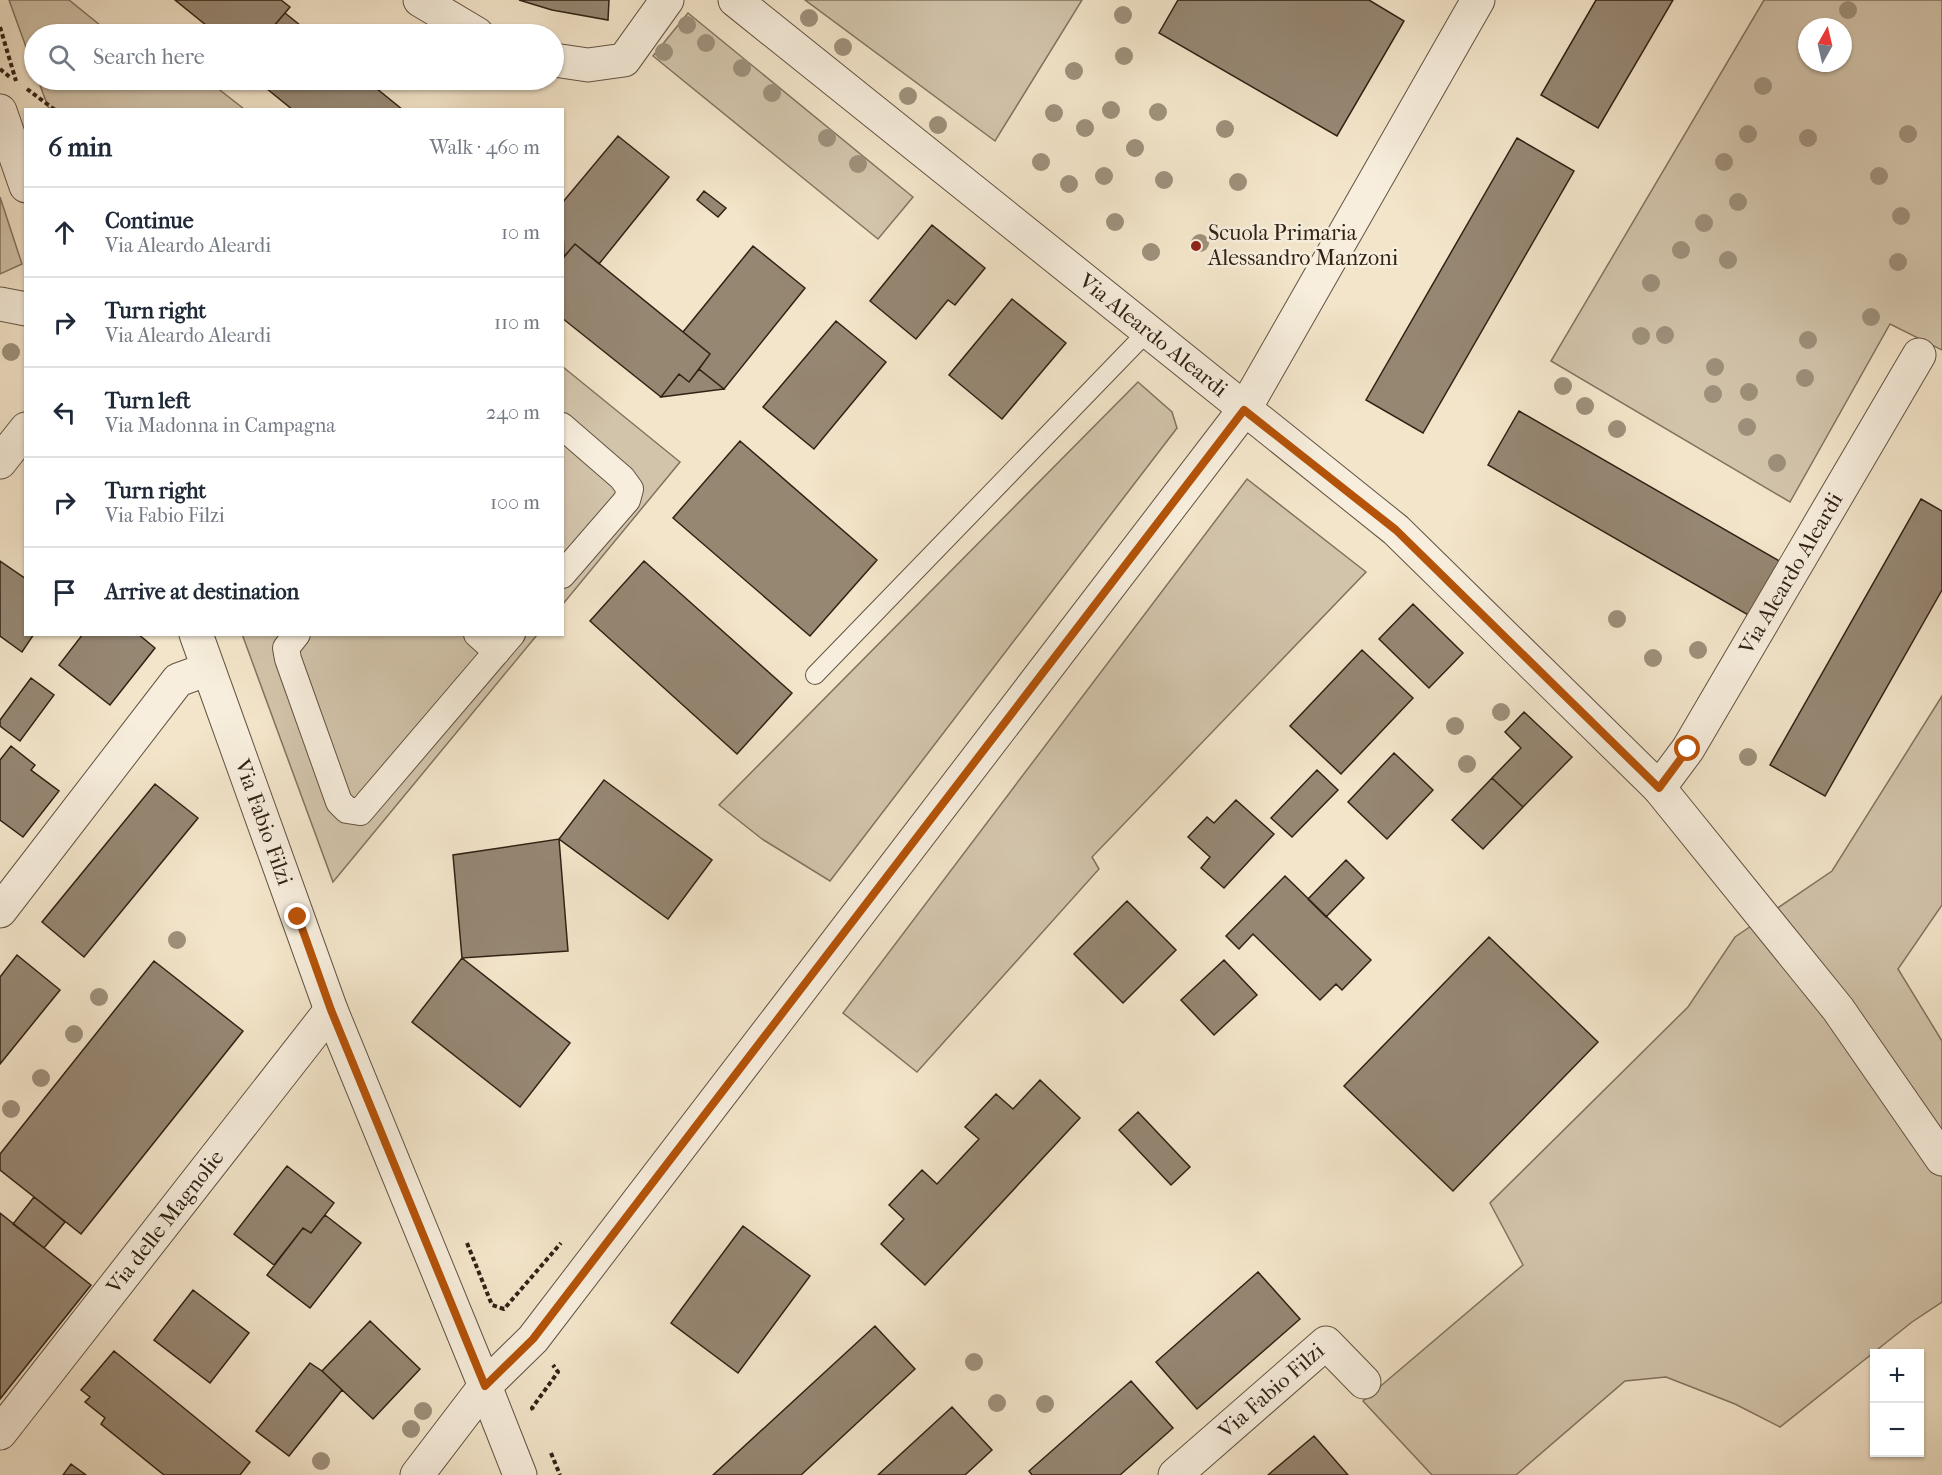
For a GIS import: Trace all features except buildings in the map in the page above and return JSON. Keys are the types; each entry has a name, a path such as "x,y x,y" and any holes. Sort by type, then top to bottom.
{"street":[{"path":"420,0 460,24"},
{"path":"564,62 588,66 624,60 667,0"},
{"name":"Via Aleardo Aleardi","path":"735,0 1396,530 1659,788 1838,1009 1942,1159"},
{"path":"417,1475 485,1386 533,1339 1244,410 1478,0"},
{"path":"0,111 24,180"},
{"path":"0,304 24,309"},
{"name":"Via Aleardo Aleardi","path":"1659,788 1688,749 1919,355"},
{"path":"0,462 24,432"},
{"path":"564,573 627,500 630,489 622,478 566,438"},
{"name":"Via Fabio Filzi","path":"197,636 331,1010 520,1475"},
{"path":"295,636 286,648 288,659 339,802 347,810 360,813 504,643 483,636"},
{"path":"0,911 178,680 208,669"},
{"name":"Via delle Magnolie","path":"0,1433 331,1010"},
{"name":"Via Fabio Filzi","path":"1175,1475 1326,1343 1364,1382"}],"lane":[{"path":"815,675 1147,332"}],"path":[{"path":"0,27 17,82"},
{"path":"465,1239 492,1305 504,1309 568,1234"},
{"path":"536,1418 532,1408 558,1372"},
{"path":"548,1446 560,1475"}],"shaded area":[{"path":"9,0 69,0 99,24 24,24 24,41"},
{"path":"805,0 1082,0 995,141"},
{"path":"1764,0 1942,0 1942,350 1890,324 1790,502 1551,361"},
{"path":"688,13 913,197 878,239 653,56"},
{"path":"42,90 220,90 243,108 49,108"},
{"path":"0,197 22,264 0,274"},
{"path":"564,368 680,462 564,603"},
{"path":"1138,382 1172,412 1177,428 830,881 762,839 719,805"},
{"path":"1247,479 1366,572 1092,857 1099,869 917,1072 843,1013"},
{"path":"243,636 536,636 333,882"},
{"path":"1942,696 1942,905 1898,969 1942,1041 1942,1302 1878,1349 1870,1349 1870,1355 1780,1427 1735,1404 1666,1377 1625,1381 1516,1475 1432,1475 1363,1401 1523,1265 1490,1203 1688,1007 1735,937 1832,871"}],"place":[{"name":"Scuola Primaria Alessandro Manzoni","path":"1196,246"}],"route":[{"path":"298,917 331,1010 485,1386 533,1339 1244,410 1396,530 1659,788 1688,749"}]}
